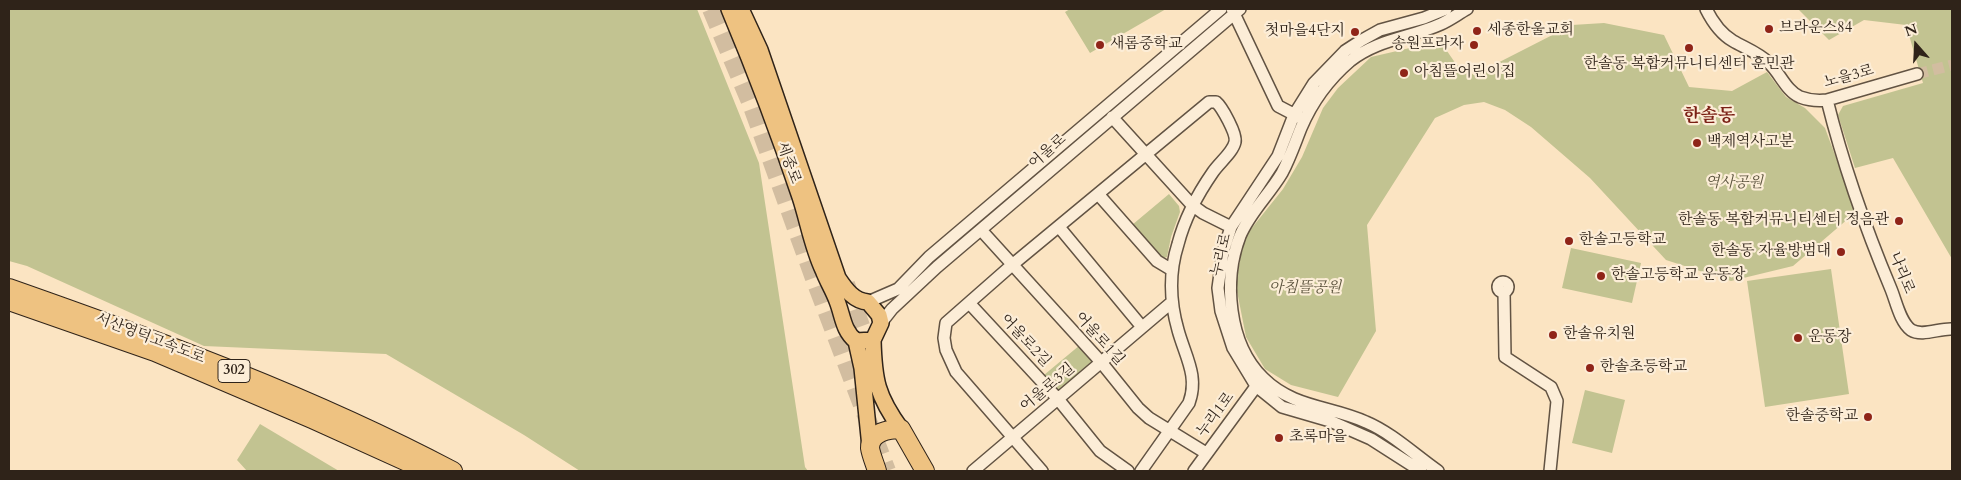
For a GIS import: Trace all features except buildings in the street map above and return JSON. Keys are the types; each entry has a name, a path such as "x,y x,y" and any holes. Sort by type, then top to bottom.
{"highway":[{"name":"서산영덕고속도로","path":"9,288 157,340 315,404 453,471"},
{"name":"서산영덕고속도로","path":"9,302 155,352 312,419 427,471"},
{"path":"877,471 870,447 873,438 883,430 901,429 917,469"}],"main road":[{"name":"세종로","path":"729,9 752,64 800,197 822,270 830,282 843,318 844,328 848,335 856,341 862,368 870,447"},
{"name":"세종로","path":"741,9 760,50 833,267 844,287 879,315 881,323"},
{"path":"843,318 849,307 863,302"},
{"path":"881,323 873,340 876,383 888,412 901,429"},
{"path":"856,341 873,340"}],"street":[{"name":"어울로","path":"863,302 898,289 929,257 1221,9"},
{"name":"누리로","path":"1438,471 1382,430 1367,422 1312,407 1259,382 1238,336 1230,298 1231,268 1240,235 1255,209 1282,173 1300,117 1314,83 1345,51 1380,30 1424,18 1446,9"},
{"name":"누리로","path":"1421,471 1371,439 1330,421 1282,406 1259,382 1233,348 1226,329 1218,288 1221,263 1232,227 1278,156 1300,117 1320,92 1351,60 1372,47 1441,24 1467,9"},
{"name":"노을3로","path":"1706,9 1722,31 1732,40 1770,63 1788,88 1799,97 1819,101 1826,100 1917,74"},
{"name":"어울로","path":"881,323 892,309 936,267 1112,118 1235,10"},
{"path":"1235,10 1278,106 1300,117"},
{"name":"나리로","path":"1826,100 1857,201 1904,320 1913,331 1921,333 1952,329"},
{"path":"1042,471 1014,436 956,372 946,350 944,338 946,323 1098,194 1209,102 1213,101 1219,104 1236,136 1235,144 1213,172 1192,205 1182,230 1172,270 1172,302 1177,328 1194,383 1194,392 1189,403 1140,471"},
{"path":"1112,118 1192,205 1232,227"},
{"path":"1098,194 1157,261 1172,270"},
{"path":"1059,227 1142,327"},
{"name":"어울로1길","path":"981,230 1101,362 1138,408 1149,418 1206,453"},
{"path":"1504,292 1505,357 1551,386 1557,401 1550,471"},
{"name":"어울로3길","path":"973,471 1172,302"},
{"name":"어울로2길","path":"970,304 1058,399 1100,451 1128,471"},
{"name":"누리1로","path":"1194,471 1259,382"}],"green space":[{"path":"9,9 697,9 759,163 805,467 808,471 580,471 524,435 386,354 204,346 27,266 9,261"},
{"path":"1070,9 1166,9 1090,53 1065,12"},
{"path":"1798,9 1952,9 1952,259 1893,158 1855,168 1838,115 1843,106 1923,83 1906,25 1864,20 1829,40"},
{"path":"1604,23 1664,35 1689,87 1732,91 1767,72 1786,97 1805,108 1825,128 1856,212 1793,266 1731,281 1666,260 1590,178 1531,127 1505,110 1484,102 1464,105 1435,118 1367,225 1376,331 1338,397 1291,385 1265,369 1246,337 1236,286 1243,239 1283,189 1302,157 1323,108 1338,88 1371,57 1440,41 1456,64 1474,75 1572,25"},
{"path":"1169,194 1179,206 1180,212 1171,237 1167,257 1161,259 1132,225"},
{"name":"한솔고등학교 운동장","path":"1571,248 1641,263 1632,303 1562,288"},
{"name":"운동장","path":"1831,269 1849,394 1765,407 1747,281"},
{"path":"1080,345 1094,360 1094,365 1064,391 1058,391 1044,375"},
{"path":"1585,390 1625,400 1612,453 1572,443"},
{"path":"260,424 339,471 247,471 237,460"}],"tunnel":[{"path":"711,9 751,104 887,471"},
{"path":"1917,74 1952,65"},
{"path":"846,284 871,354"}],"place":[{"name":"브라운스84","path":"1769,29"},
{"name":"세종한울교회","path":"1477,31"},
{"name":"첫마을4단지","path":"1355,32"},
{"name":"새롬중학교","path":"1100,45"},
{"name":"송원프라자","path":"1474,45"},
{"name":"한솔동 복합커뮤니티센터 훈민관","path":"1689,48"},
{"name":"아침뜰어린이집","path":"1404,73"},
{"name":"백제역사고분","path":"1697,143"},
{"name":"한솔동 복합커뮤니티센터 정음관","path":"1899,221"},
{"name":"한솔고등학교","path":"1569,241"},
{"name":"한솔동 자율방범대","path":"1841,252"},
{"name":"한솔고등학교 운동장","path":"1601,276"},
{"name":"한솔유치원","path":"1553,335"},
{"name":"운동장","path":"1798,338"},
{"name":"한솔초등학교","path":"1590,368"},
{"name":"한솔중학교","path":"1868,417"},
{"name":"초록마을","path":"1279,438"}],"district":[{"name":"한솔동","path":"1709,117"}],"park label":[{"name":"역사공원","path":"1734,184"},
{"name":"아침뜰공원","path":"1305,289"}]}
